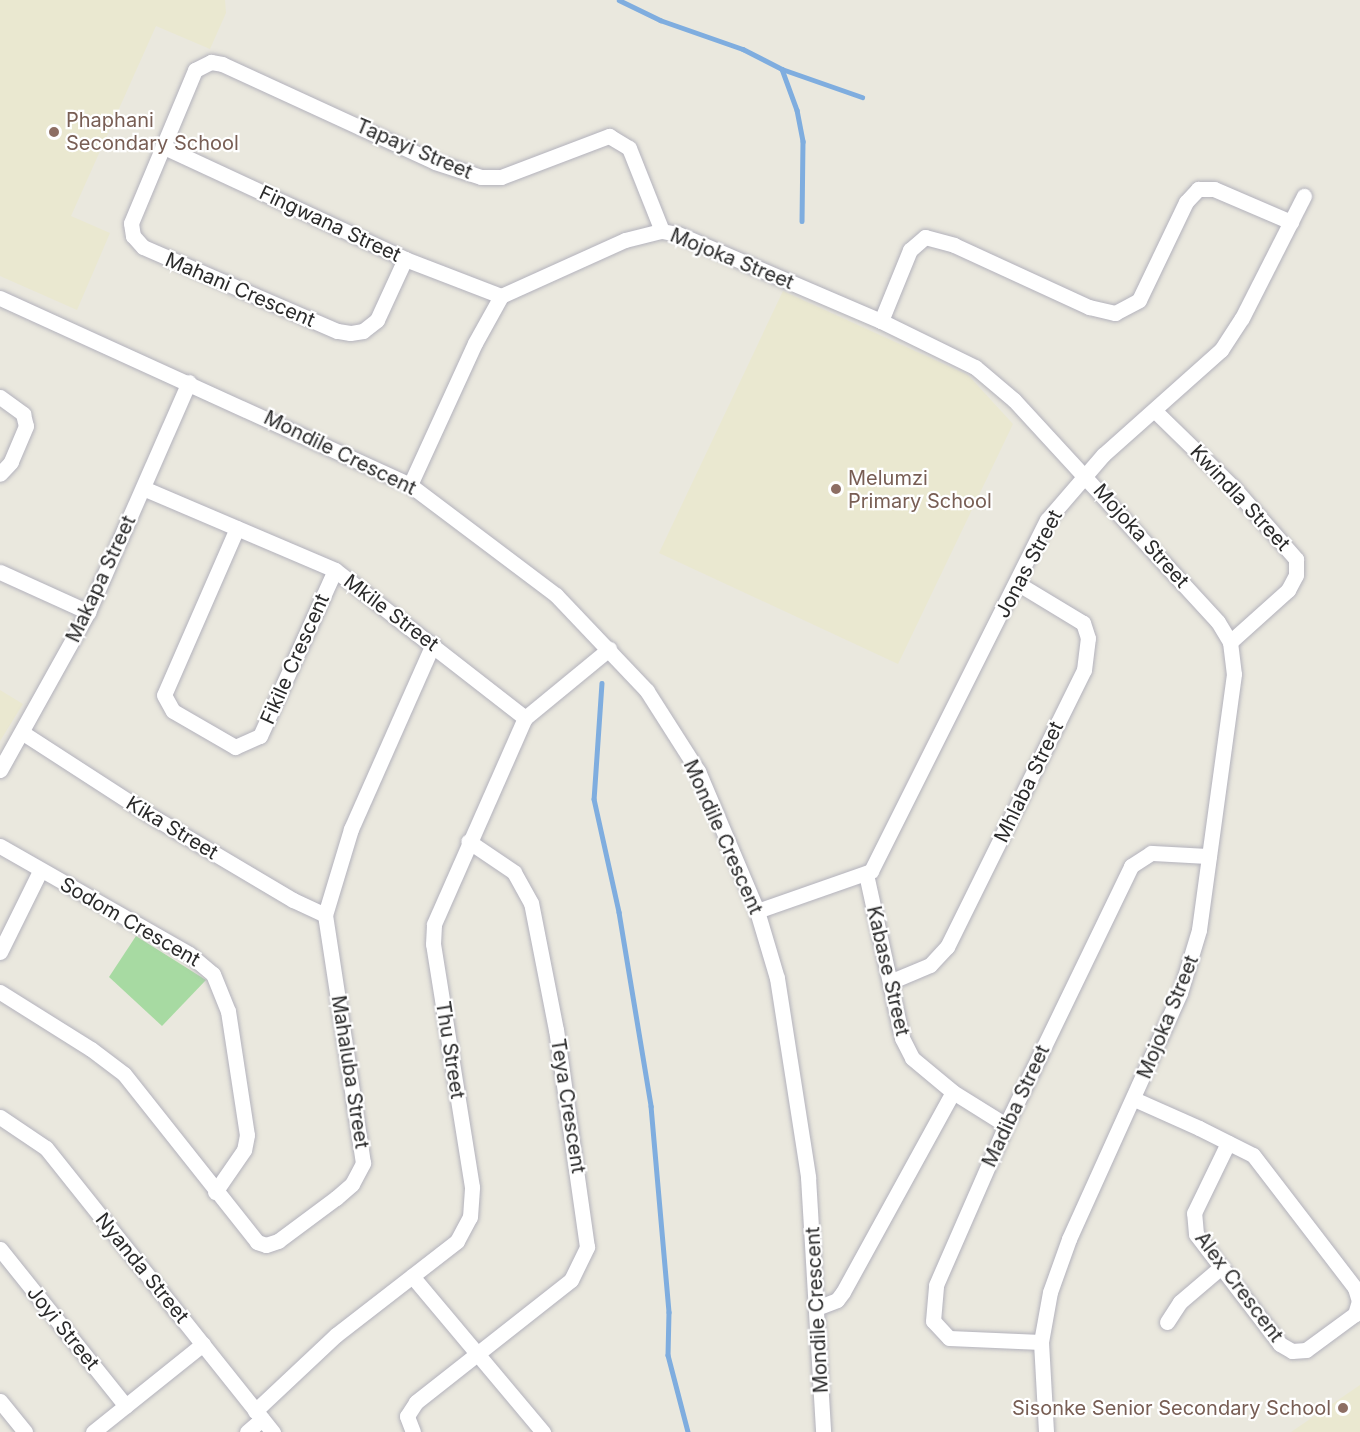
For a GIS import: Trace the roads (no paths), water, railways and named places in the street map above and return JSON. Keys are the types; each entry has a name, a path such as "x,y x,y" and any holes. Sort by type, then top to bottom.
{"street":[{"name":"Tapayi Street","path":"162,146 195,70 204,63 216,62 435,162 481,177 501,177 593,139 609,136 623,141 633,155 662,231"},
{"name":"Fingwana Street","path":"162,146 405,259 501,296"},
{"name":"Mahani Crescent","path":"162,146 131,223 137,241 150,252 337,332 350,333 363,332 377,320 405,259"},
{"path":"881,321 910,250 925,237 954,245 1089,307 1115,313 1139,300 1186,202 1198,189 1214,189 1291,222"},
{"name":"Jonas Street","path":"867,874 884,849 1047,520 1085,475 1232,336 1304,196"},
{"name":"Mojoka Street","path":"501,296 625,240 662,231 678,234 881,321 985,374 1085,475 1218,622 1230,642 1234,674 1195,952 1134,1099 1062,1256 1044,1310 1041,1342 1046,1432"},
{"path":"410,485 475,343 501,296"},
{"name":"Mondile Crescent","path":"0,298 189,382 410,485 556,595 647,691 698,771 758,911 777,978 804,1142 819,1307 823,1432"},
{"name":"Makapa Street","path":"0,770 23,733 88,612 189,382"},
{"path":"0,397 23,414 26,426 11,462 0,474"},
{"name":"Kwindla Street","path":"1155,411 1233,487 1296,559 1296,575 1288,590 1230,642"},
{"name":"Mkile Street","path":"143,488 335,570 434,644 525,718"},
{"name":"Fikile Crescent","path":"237,528 164,695 173,711 235,747 260,736 335,570"},
{"path":"0,572 88,612"},
{"name":"Mhlaba Street","path":"892,981 930,965 947,947 1087,659 1088,638 1083,623 1017,583"},
{"name":"Mahaluba Street","path":"0,992 91,1049 124,1074 252,1237 266,1245 278,1241 312,1217 359,1175 362,1146 326,915 351,829 434,644"},
{"name":"Thu Street","path":"247,1432 259,1415 336,1335 457,1241 472,1210 471,1176 433,944 437,915 525,718 609,649"},
{"name":"Kika Street","path":"23,733 148,814 293,900 326,915"},
{"name":"Teya Crescent","path":"413,1432 407,1416 416,1402 571,1280 584,1259 587,1236 558,1041 531,903 521,878 468,842"},
{"name":"Sodom Crescent","path":"0,846 40,871 189,954 213,974 228,1011 247,1135 244,1150 215,1192"},
{"name":"Madiba Street","path":"1041,1342 957,1340 938,1329 931,1311 942,1269 1006,1125 1132,864 1151,853 1209,856"},
{"path":"0,952 40,871"},
{"path":"758,911 867,874"},
{"name":"Kabase Street","path":"867,874 892,981 902,1038 912,1058 953,1092 1006,1125"},
{"path":"819,1307 840,1297 953,1092"},
{"name":"Alex Crescent","path":"1134,1099 1228,1143 1253,1155 1265,1167 1355,1287 1358,1308 1349,1319 1306,1350 1292,1351 1272,1334 1196,1234 1193,1221 1228,1143"},
{"name":"Nyanda Street","path":"0,1117 46,1148 273,1432"},
{"name":"Joyi Street","path":"0,1249 126,1406"},
{"path":"1167,1322 1180,1302 1221,1267"},
{"path":"412,1276 543,1432"},
{"path":"93,1432 202,1344"},
{"path":"0,1401 25,1432"}],"waterway":[{"path":"619,0 660,20 743,49 782,69 862,97"},
{"path":"782,69 797,110 803,141 802,221"},
{"path":"602,683 594,799 619,912 651,1106 669,1312 668,1355 688,1432"}],"place":[{"name":"Phaphani Secondary School","path":"54,132"},
{"name":"Melumzi Primary School","path":"836,489"},
{"name":"Sisonke Senior Secondary School","path":"1343,1408"}]}
